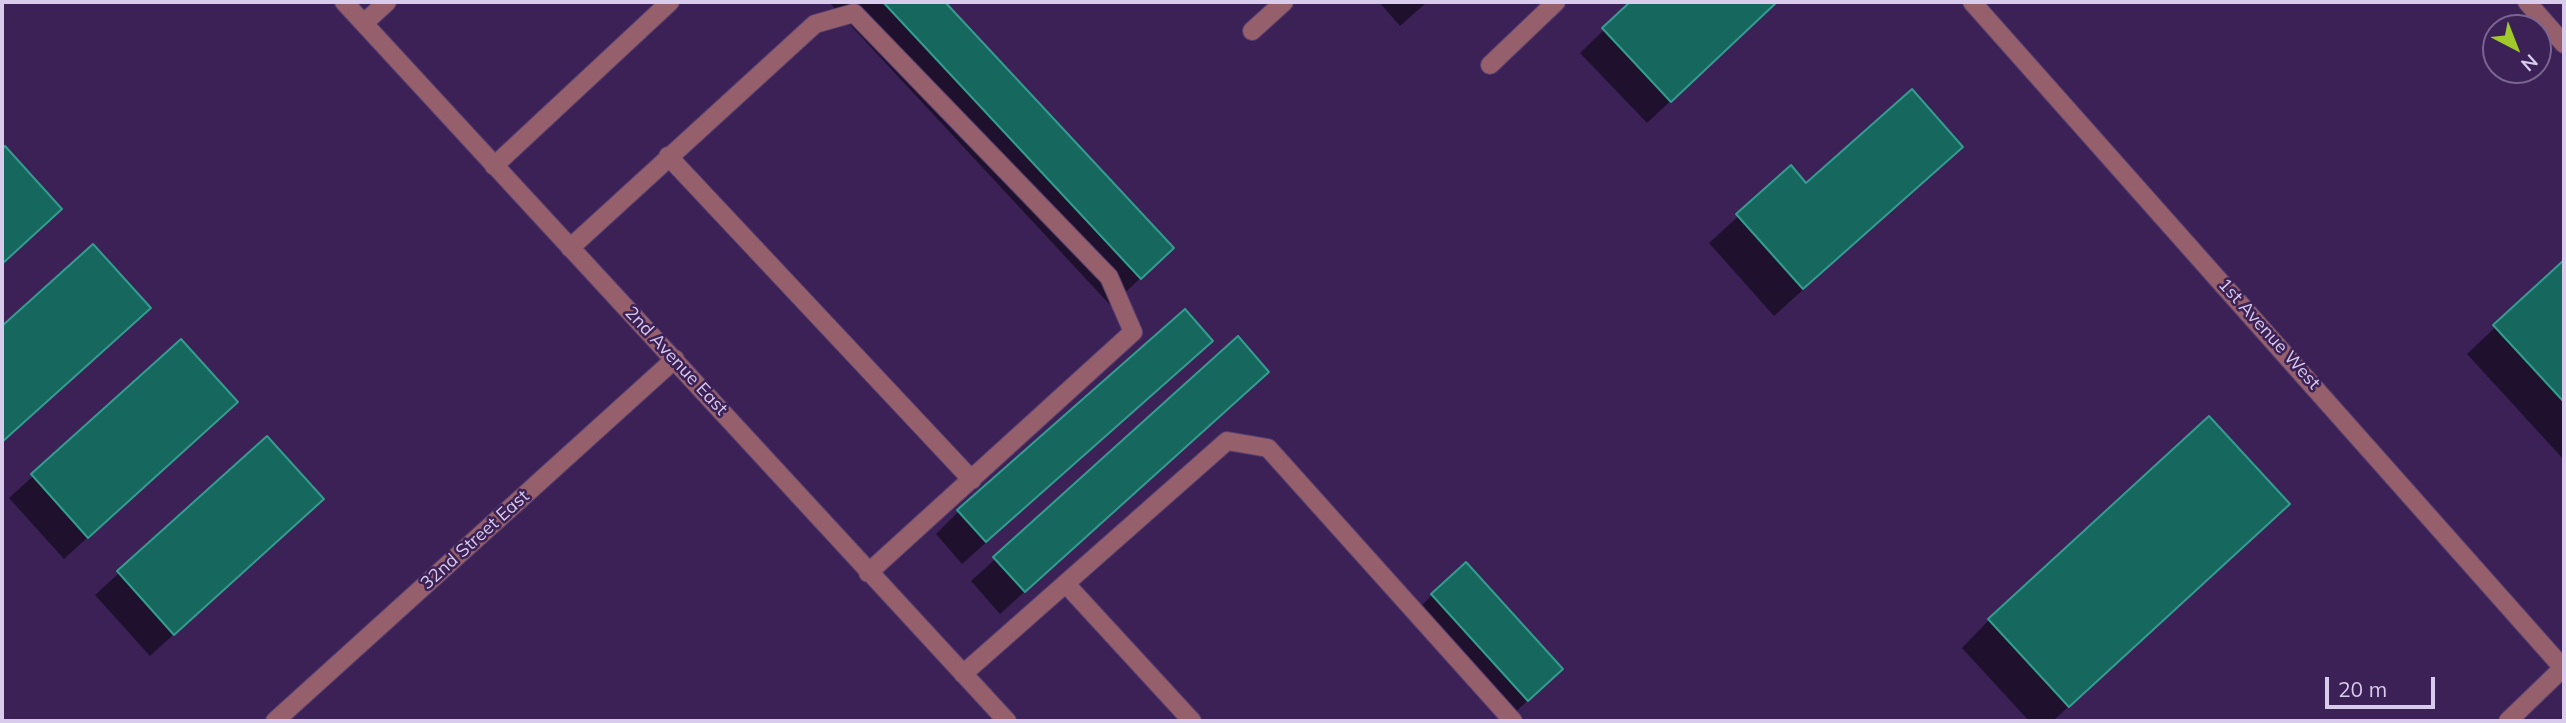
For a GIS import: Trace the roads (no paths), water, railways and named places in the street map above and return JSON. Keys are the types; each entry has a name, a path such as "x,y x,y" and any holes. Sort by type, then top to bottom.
{"street":[{"name":"2nd Avenue East","path":"344,2 675,359 867,573 1007,721"},
{"path":"364,23 387,2"},
{"path":"494,166 670,2"},
{"path":"1252,31 1284,2"},
{"path":"1490,65 1556,2"},
{"name":"1st Avenue West","path":"1972,2 2564,668"},
{"path":"2526,2 2564,44"},
{"path":"570,248 815,24 853,13 1109,277 1133,332 867,573"},
{"path":"668,156 972,480"},
{"name":"32nd Street East","path":"275,721 675,359"},
{"path":"962,674 1227,441 1268,448 1513,721"},
{"path":"1066,584 1192,721"},
{"path":"2508,721 2564,668"}]}
